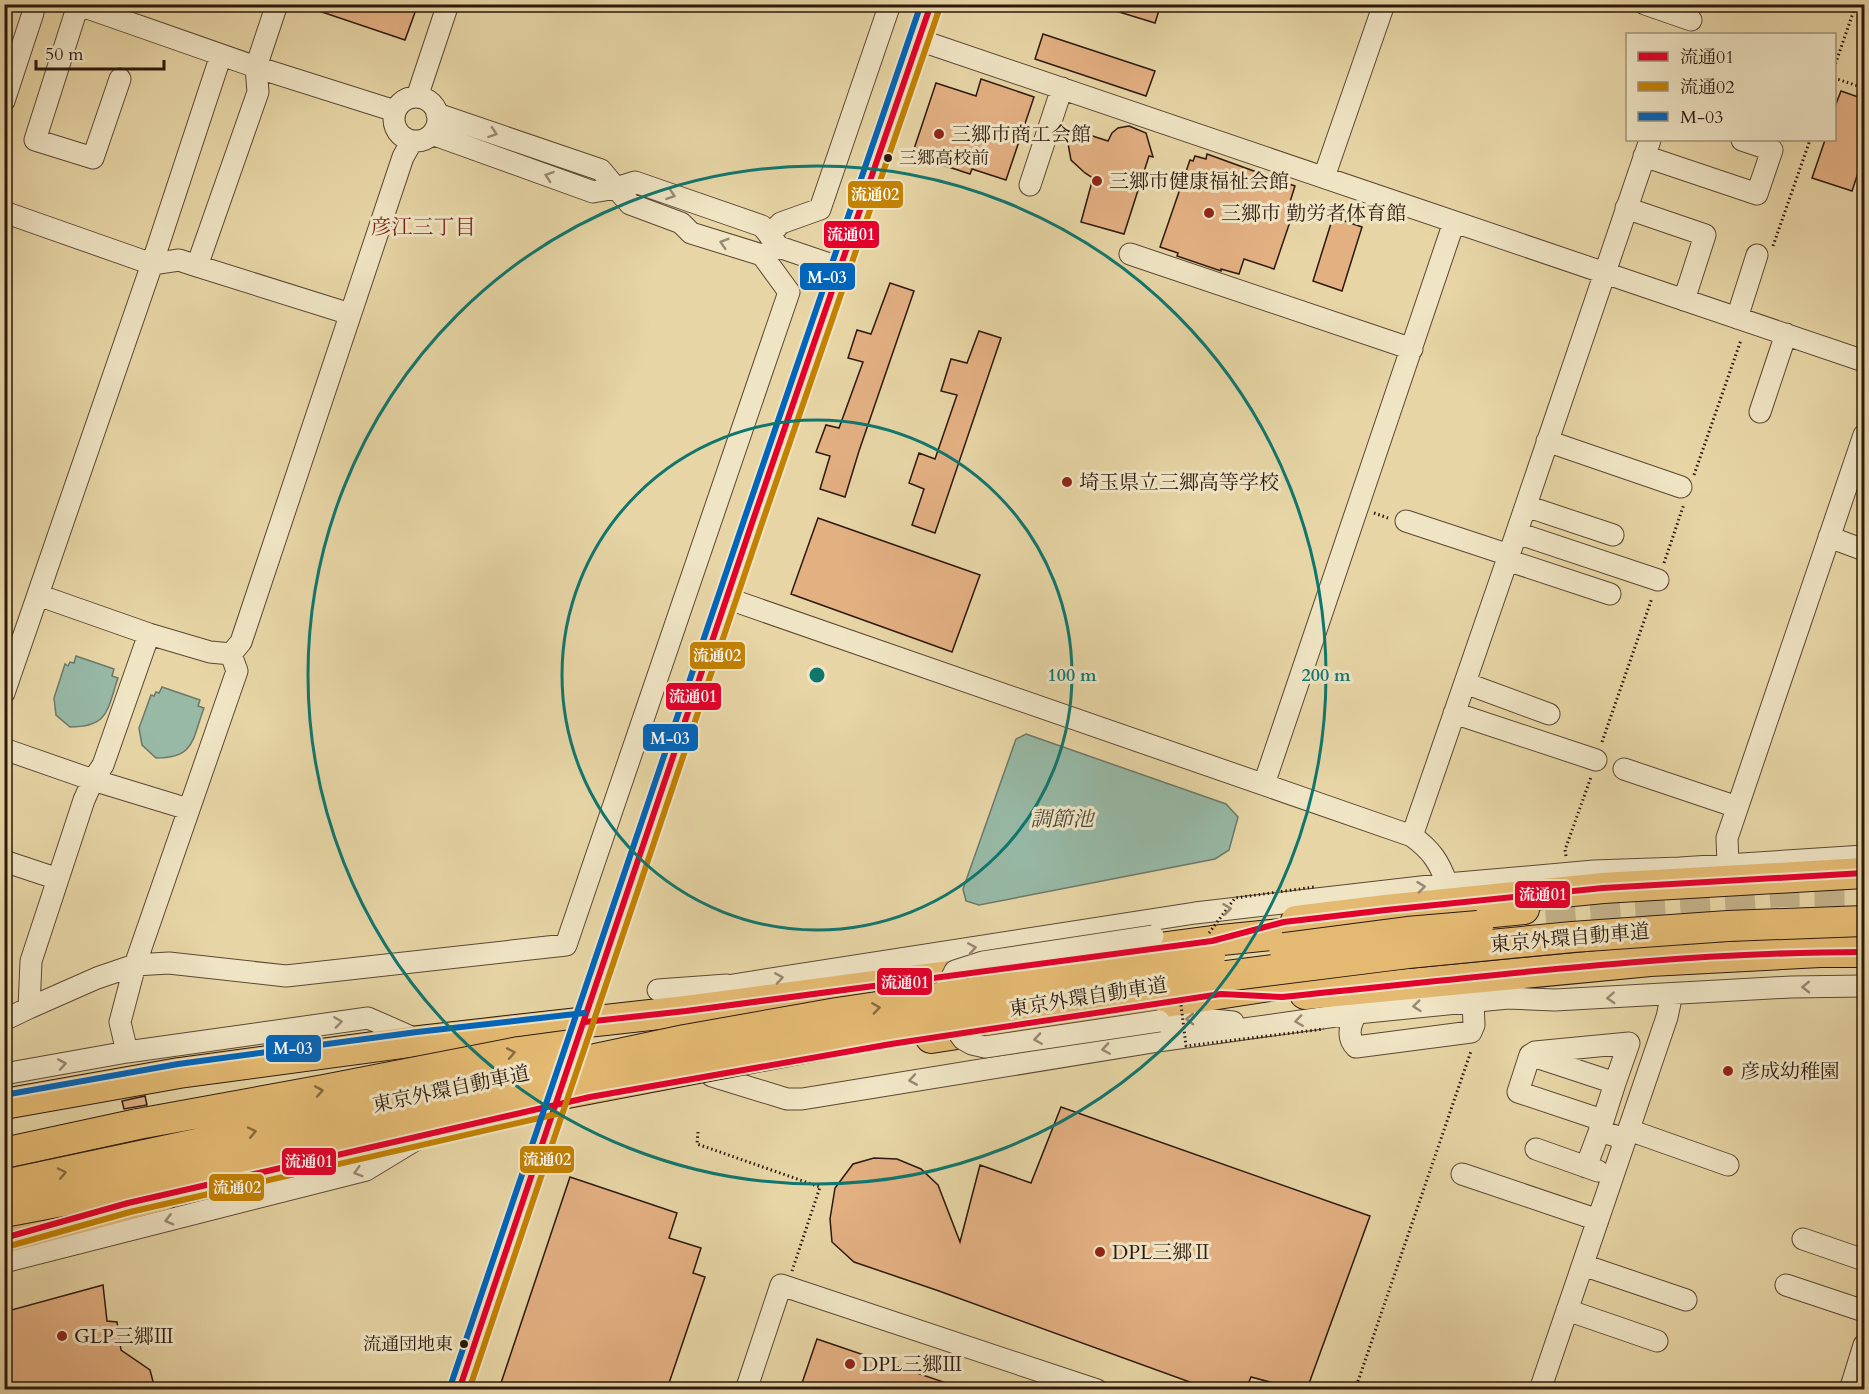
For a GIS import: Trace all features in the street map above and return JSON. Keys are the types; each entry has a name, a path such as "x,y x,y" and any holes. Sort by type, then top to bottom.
{"highway":[{"path":"1212,941 1284,922 1599,879 1864,873"},
{"name":"東京外環自動車道","path":"4,1185 685,1040 837,1013 1144,966 1407,932 1569,918 1732,908 1864,905"},
{"path":"4,1104 179,1073 418,1041 686,1011 1212,941 1524,909"},
{"name":"東京外環自動車道","path":"4,1212 141,1186 525,1101 1045,1002 1361,959 1561,938 1728,926 1864,921"},
{"path":"4,1228 128,1203 590,1097 891,1044 1221,994 1376,972 1820,952 1864,952"},
{"path":"1221,994 1282,997 1536,964 1609,981 1864,970"},
{"path":"4,1153 138,1124 519,1052 748,1019 837,1013"},
{"path":"4,1117 75,1092"},
{"path":"4,1238 128,1203"}],"street":[{"path":"4,101 33,13 31,4"},
{"path":"197,266 258,92 256,67 277,4"},
{"path":"417,97 448,4"},
{"path":"770,245 782,223 820,210 890,4"},
{"path":"459,1389 585,1022 726,598 932,4"},
{"path":"1324,177 1384,4"},
{"path":"1645,4 1691,20"},
{"path":"120,79 93,158 35,140 77,5 256,67 395,111"},
{"path":"919,40 1864,361"},
{"path":"4,693 152,264 221,55"},
{"path":"1030,185 1062,88"},
{"path":"231,654 241,642 403,157 427,130 430,102 417,97 404,101 395,111 395,124 397,130 406,139 427,130 601,170 630,204 681,223 691,233 770,245 841,268"},
{"path":"1412,836 1647,148 1757,194 1772,150 1745,141"},
{"path":"4,1020 97,978 135,965 169,963 286,976 566,945 789,292 762,226 635,182 616,188"},
{"path":"1626,208 1706,235 1684,300"},
{"path":"4,212 152,264 179,260 350,314"},
{"path":"1264,784 1455,222"},
{"path":"1130,254 1412,349"},
{"path":"1737,318 1757,255"},
{"path":"1760,412 1786,334"},
{"path":"1728,864 1727,838 1864,435"},
{"path":"1547,441 1681,487"},
{"path":"1526,506 1613,535"},
{"path":"1406,521 1610,594"},
{"path":"1517,533 1658,580"},
{"path":"1829,537 1864,550"},
{"path":"38,596 148,634 210,652 231,654"},
{"path":"726,598 1412,836 1430,849 1447,884"},
{"path":"29,1008 31,961 84,800 103,765 148,634"},
{"path":"127,1052 120,1022 135,965 237,671 231,654"},
{"path":"1465,683 1549,714"},
{"path":"1454,713 1596,760"},
{"path":"4,749 188,810"},
{"path":"1624,768 1737,807"},
{"path":"658,990 734,985 1195,913 1447,884 1599,879 1728,864 1864,856"},
{"path":"4,861 58,879"},
{"path":"1195,913 1176,928 1153,936 982,962 955,971 946,989 953,1025 963,1039 985,1047 1192,1018 1263,1025"},
{"path":"686,1011 734,985"},
{"path":"1374,986 1350,1029 1351,1042 1356,1047 1471,1032 1474,1024 1473,1001"},
{"path":"712,1076 787,1100 802,1099 1263,1025 1357,1013 1508,998 1555,1000 1791,987 1864,986"},
{"path":"1540,1389 1667,1017 1669,994"},
{"path":"4,1074 127,1052 368,1018 418,1041"},
{"path":"1586,1167 1600,1127 1615,1083 1629,1043 1535,1052 1530,1055 1518,1092 1596,1118 1600,1127 1606,1133 1627,1134 1728,1165"},
{"path":"1530,1055 1615,1083"},
{"path":"4,1262 366,1170 427,1133"},
{"path":"1536,1149 1613,1176"},
{"path":"1462,1174 1598,1220"},
{"path":"1803,1239 1864,1260"},
{"path":"1583,1265 1686,1300"},
{"path":"1786,1284 1864,1311"},
{"path":"746,1389 782,1285 1096,1389"},
{"path":"1567,1310 1657,1341"},
{"path":"1850,1389 1864,1345"}],"path":[{"path":"1836,62 1856,4"},
{"path":"1836,79 1864,88"},
{"path":"1358,508 1405,524 1406,521"},
{"path":"1355,1389 1474,1044"},
{"path":"698,1132 697,1144 820,1187 787,1287"}],"water":[{"path":"76,656 114,669 112,676 118,678 108,708 99,720 92,724 70,727 56,715 54,698 65,664 68,666 70,662 74,663"},
{"path":"162,687 200,700 198,706 204,708 194,738 185,751 178,755 156,758 142,745 139,728 151,695 159,693"},
{"name":"調節池","path":"1026,734 1226,804 1238,817 1229,850 1215,859 979,905 966,901 963,889 1016,739"}],"building":[{"path":"307,4 418,4 405,40 307,7"},
{"path":"1106,4 1161,4 1155,23 1106,8"},
{"path":"1043,34 1155,71 1146,96 1035,59"},
{"path":"981,79 1034,97 1006,180 972,169 970,174 912,155 936,83 976,96"},
{"path":"1841,91 1864,99 1864,155 1852,191 1812,178 1825,141 1836,141 1836,104"},
{"path":"1129,126 1146,133 1153,157 1149,156 1124,234 1081,222 1093,178 1071,160 1065,127 1108,141 1118,128"},
{"path":"1207,154 1295,186 1289,205 1295,207 1274,269 1244,259 1239,274 1221,269 1221,271 1177,256 1178,253 1160,247 1190,160 1193,161 1195,156 1206,159"},
{"path":"1333,217 1362,227 1342,291 1313,281"},
{"path":"890,283 914,291 845,497 820,489 830,456 816,452 826,425 839,428 863,362 848,358 857,330 871,334"},
{"path":"979,331 1001,338 935,533 912,525 924,489 909,483 919,453 935,459 957,395 941,391 951,359 967,363"},
{"path":"818,518 980,575 952,652 791,594"},
{"path":"145,1096 147,1105 124,1109 122,1101"},
{"name":"DPL三郷Ⅱ","path":"1061,1107 1370,1216 1307,1389 1296,1389 1251,1377 1246,1389 1209,1389 854,1262 832,1242 830,1219 835,1188 853,1164 874,1158 897,1159 921,1169 938,1185 960,1242 980,1165 1031,1183"},
{"path":"570,1177 677,1213 669,1238 701,1248 693,1273 705,1277 667,1389 499,1389"},
{"name":"GLP三郷Ⅲ","path":"103,1285 107,1321 117,1322 121,1350 150,1370 155,1389 4,1389 4,1312"},
{"name":"DPL三郷Ⅲ","path":"817,1339 958,1387 958,1389 800,1389"}],"tunnel":[{"path":"1545,908 1783,892 1864,891"},
{"path":"1529,956 1793,938"}],"transit line":[{"name":"M-03","path":"450,1387 921,4"},
{"name":"流通01","path":"459,1390 752,523 931,4"},
{"name":"流通02","path":"469,1390 761,526 940,7"},
{"name":"流通01","path":"585,1022 686,1011 1212,941 1284,922 1386,910 1603,888 1864,873"},
{"name":"流通01","path":"4,1238 128,1203 590,1097 891,1044 1221,994 1282,997 1645,961 1718,956 1864,952"},
{"name":"M-03","path":"4,1095 178,1064 417,1032 584,1013"},
{"name":"流通02","path":"6,1247 130,1212 557,1114"}],"place":[{"name":"三郷市商工会館","path":"939,134"},
{"name":"三郷高校前","path":"888,158"},
{"name":"三郷市健康福祉会館","path":"1097,181"},
{"name":"三郷市 勤労者体育館","path":"1209,213"},
{"name":"埼玉県立三郷高等学校","path":"1067,482"},
{"name":"彦成幼稚園","path":"1728,1071"},
{"name":"DPL三郷Ⅱ","path":"1100,1252"},
{"name":"GLP三郷Ⅲ","path":"62,1336"},
{"name":"流通団地東","path":"464,1344"},
{"name":"DPL三郷Ⅲ","path":"850,1364"}],"district":[{"name":"彦江三丁目","path":"423,227"}]}
